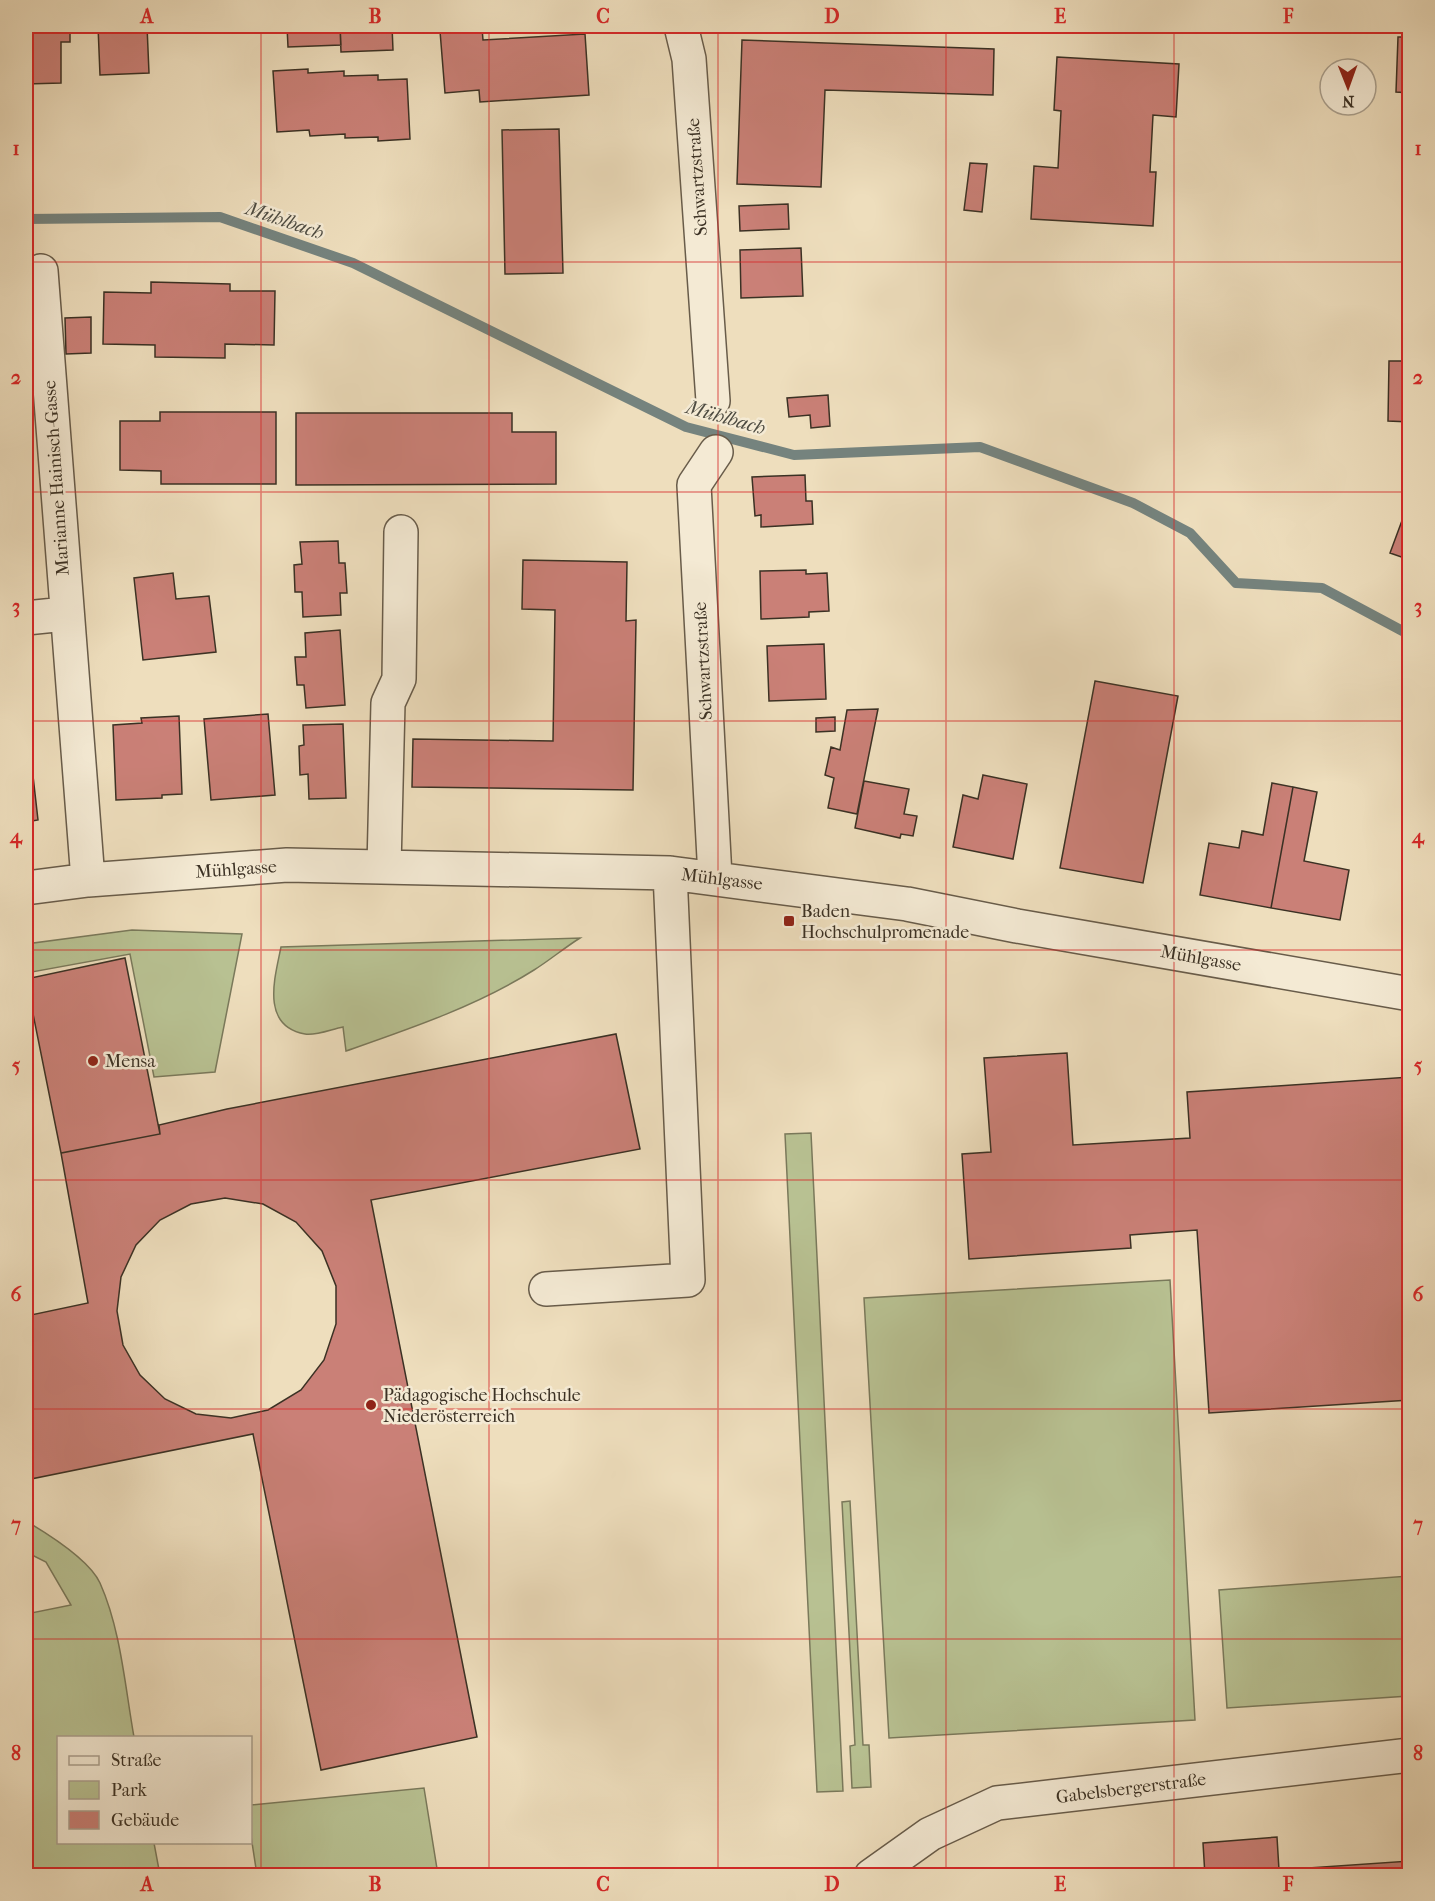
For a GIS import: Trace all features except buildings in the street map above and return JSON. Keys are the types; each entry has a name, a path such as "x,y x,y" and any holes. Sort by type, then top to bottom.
{"street":[{"name":"Schwartzstraße","path":"681,26 689,59 713,401"},
{"name":"Marianne Hainisch-Gasse","path":"41,271 65,614 87,880"},
{"name":"Schwartzstraße","path":"715,877 694,485 716,452"},
{"path":"384,867 388,703 399,679 401,531"},
{"path":"26,618 65,614"},
{"name":"Mühlgasse","path":"26,888 87,880 287,865 670,873 715,877 907,904 1017,926 1410,994"},
{"path":"546,1289 688,1280 670,873"},
{"name":"Gabelsbergerstraße","path":"871,1875 930,1834 998,1803 1410,1755"}],"green space":[{"path":"132,930 242,934 215,1072 154,1077 130,954 32,972 26,944"},
{"path":"580,938 534,970 489,995 442,1016 346,1051 343,1027 305,1034 291,1029 281,1021 276,1011 274,986 281,947"},
{"path":"811,1133 843,1791 817,1792 785,1134"},
{"path":"1170,1280 1195,1720 889,1738 864,1298"},
{"path":"850,1501 863,1745 869,1745 871,1787 852,1788 850,1746 855,1745 842,1502"},
{"path":"26,1521 78,1556 95,1574 107,1601 118,1639 134,1736 57,1736 57,1844 154,1844 160,1875 26,1875 26,1614 71,1605 46,1562 26,1552"},
{"path":"1409,1576 1409,1696 1227,1708 1219,1590"},
{"path":"424,1788 438,1875 257,1875 252,1842 252,1805"}],"waterway":[{"name":"Mühlbach","path":"26,219 220,217 353,263 686,427 794,455 980,447 1133,503 1190,533 1236,583 1322,588 1410,635"}],"place":[{"name":"Baden Hochschulpromenade","path":"789,921"},
{"name":"Mensa","path":"93,1061"},
{"name":"Pädagogische Hochschule Niederösterreich","path":"371,1405"}]}
